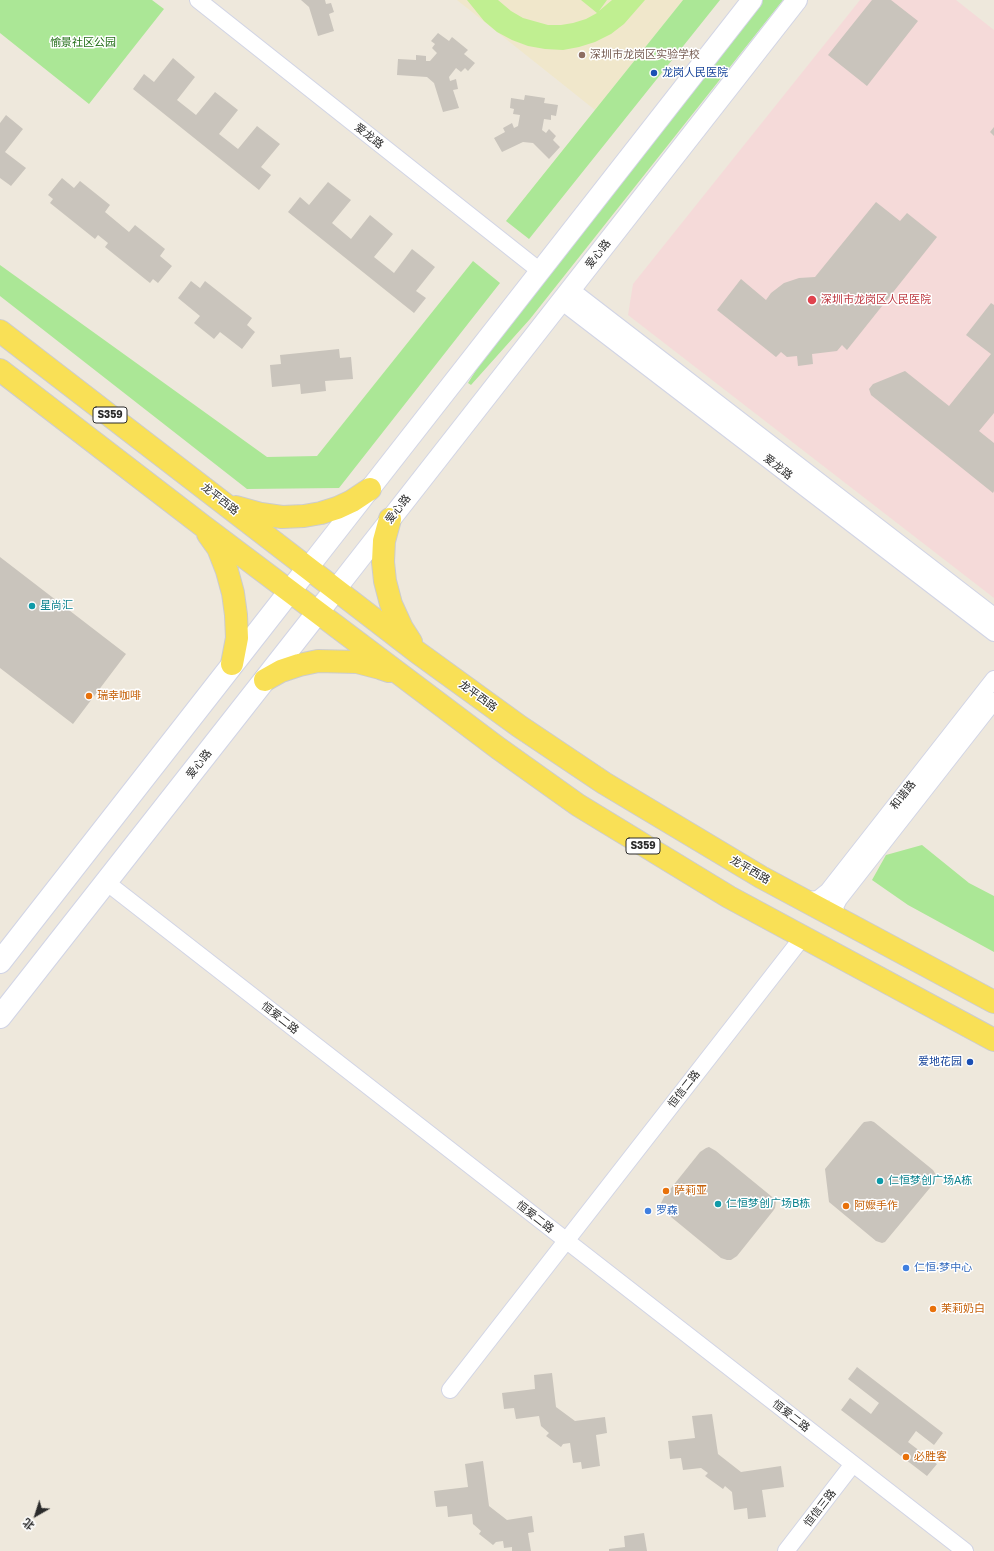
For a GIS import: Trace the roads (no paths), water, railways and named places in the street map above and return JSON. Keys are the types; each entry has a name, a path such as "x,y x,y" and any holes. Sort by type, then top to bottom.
{"main road":[{"name":"龙平西路","path":"0,331 417,652 519,726 604,783 754,873 994,1002"},
{"name":"S359","path":"4,376 498,748 578,805 722,893 802,938 994,1040"},
{"path":"220,500 240,509 261,514 282,517 304,516 337,508 352,501 370,489"},
{"path":"390,519 384,541 383,562 385,581 391,604 402,628 417,652"},
{"path":"203,526 218,548 227,571 233,593 236,615 236,638 232,664"},
{"path":"0,962 308,568"},
{"name":"爱心路","path":"0,1017 336,589"},
{"path":"248,645 261,639 272,643 278,651 270,673"},
{"path":"270,673 318,661 357,662 380,668 409,680"}],"street":[{"name":"爱龙路","path":"198,0 540,271"},
{"path":"308,568 752,0"},
{"name":"爱心路","path":"336,589 797,0"},
{"name":"爱龙路","path":"566,295 994,616"},
{"name":"爱龙路","path":"566,295 994,633"},
{"name":"和谐路","path":"806,900 818,899 828,890 994,679"},
{"name":"和谐路","path":"838,918 836,906 839,899 994,701"},
{"name":"恒爱二路","path":"106,882 965,1551"},
{"name":"恒信二路","path":"450,1390 802,938"},
{"name":"恒信三路","path":"786,1551 853,1464"}],"place":[{"name":"深圳市龙岗区实验学校","path":"582,55"},
{"name":"龙岗人民医院","path":"654,73"},
{"name":"深圳市龙岗区人民医院","path":"812,300"},
{"name":"星尚汇","path":"32,606"},
{"name":"瑞幸咖啡","path":"89,696"},
{"name":"爱地花园","path":"970,1062"},
{"name":"仁恒梦创广场A栋","path":"880,1181"},
{"name":"萨莉亚","path":"666,1191"},
{"name":"仁恒梦创广场B栋","path":"718,1204"},
{"name":"阿嬷手作","path":"846,1206"},
{"name":"罗森","path":"648,1211"},
{"name":"仁恒·梦中心","path":"906,1268"},
{"name":"茉莉奶白","path":"933,1309"},
{"name":"必胜客","path":"906,1457"}],"park label":[{"name":"愉景社区公园","path":"83,43"}]}
